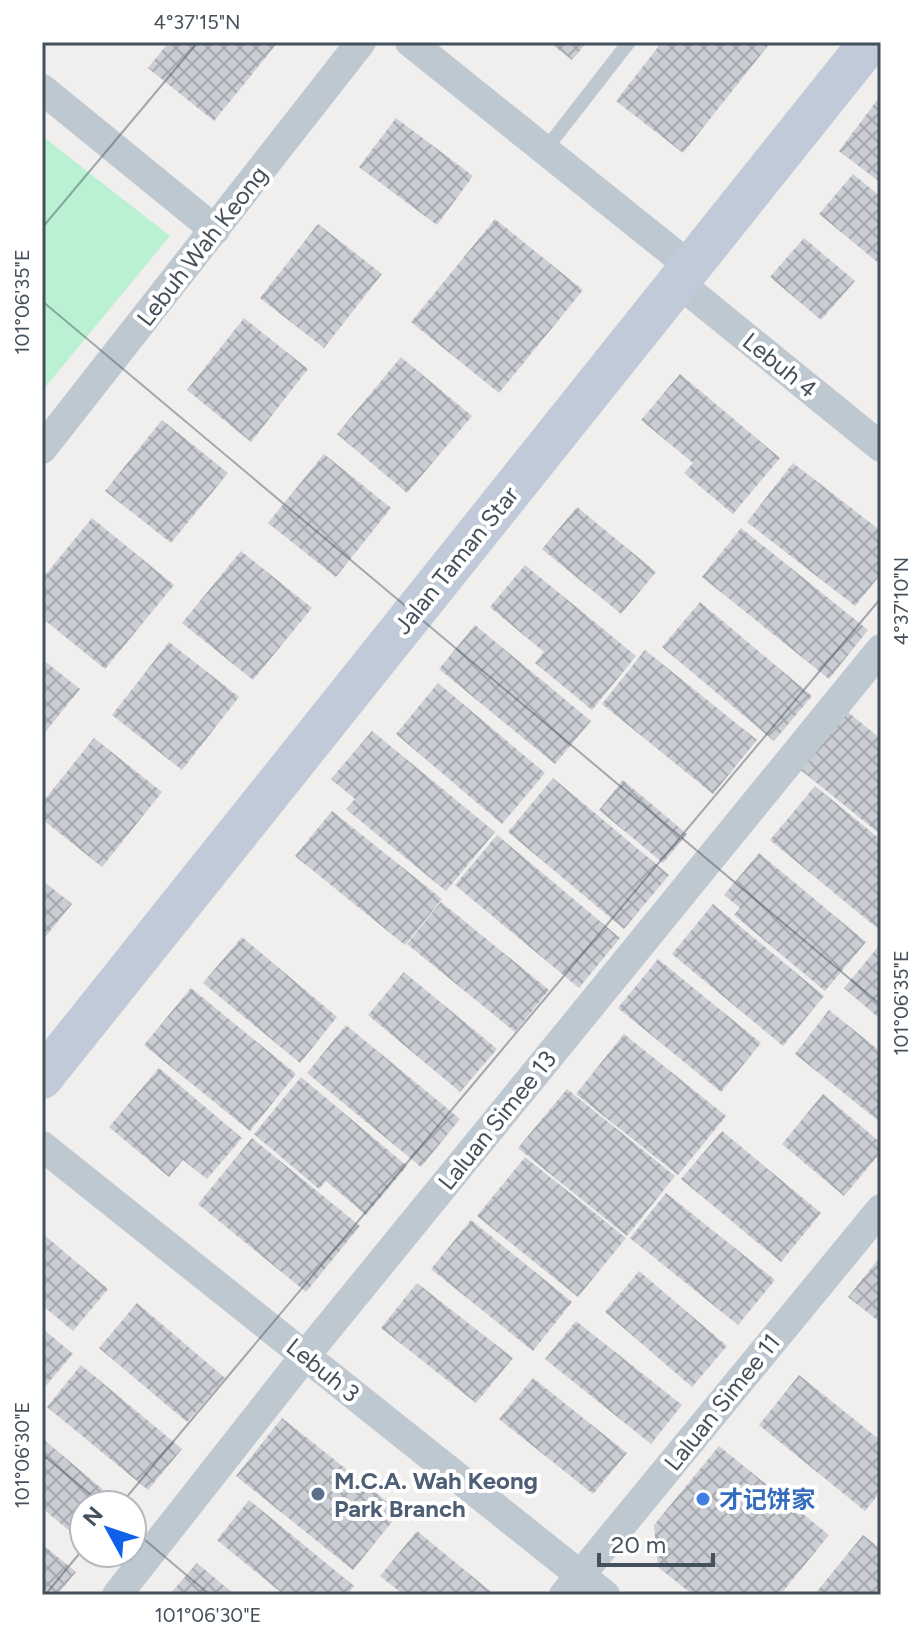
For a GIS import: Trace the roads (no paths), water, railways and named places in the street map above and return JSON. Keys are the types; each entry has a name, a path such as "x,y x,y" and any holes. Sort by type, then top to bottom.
{"street":[{"name":"Lebuh Wah Keong","path":"42,449 361,42"},
{"name":"Lebuh 4","path":"410,42 545,150 881,447"},
{"name":"Jalan Taman Star","path":"42,1078 870,42"},
{"path":"42,89 215,230"},
{"name":"Laluan Simee 13","path":"117,1595 305,1356 881,649"},
{"name":"Lebuh 3","path":"42,1146 305,1356 572,1585 605,1595"},
{"name":"Laluan Simee 11","path":"572,1585 881,1209"}],"lane":[{"path":"545,150 629,42"}],"place":[{"name":"M.C.A. Wah Keong Park Branch","path":"318,1494"},
{"name":"才记饼家","path":"703,1499"}]}
